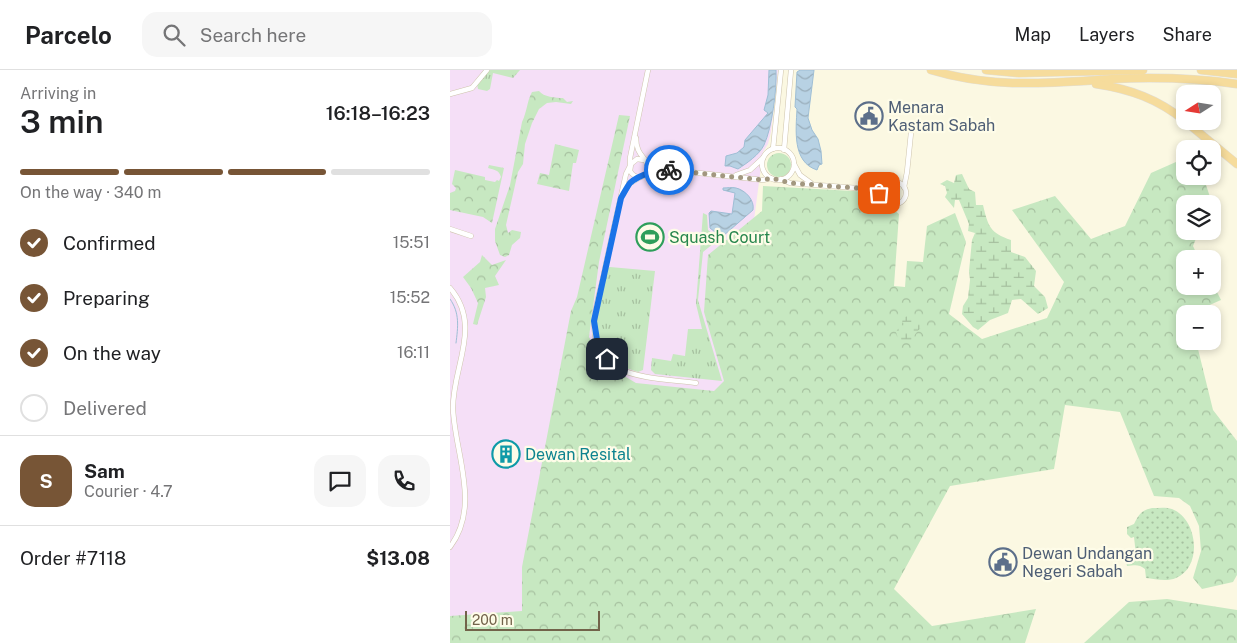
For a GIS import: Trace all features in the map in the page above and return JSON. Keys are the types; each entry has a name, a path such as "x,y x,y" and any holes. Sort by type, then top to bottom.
{"highway":[{"path":"931,70 969,80 995,83 1020,84 1178,78 1237,84"},
{"path":"986,70 1019,73 1143,70"},
{"path":"1201,70 1237,74"},
{"path":"1079,82 1134,91 1158,102 1176,115"},
{"path":"1196,130 1237,164"}],"street":[{"path":"450,94 472,88 487,70"},
{"path":"639,178 632,175 630,158 648,70"},
{"path":"773,149 781,70"},
{"path":"784,150 790,70"},
{"path":"887,186 884,191 888,202 893,204 902,202 906,195 904,187 908,172 912,123"},
{"path":"636,135 636,146 648,168 646,175"},
{"path":"728,176 744,173 773,149 784,150 791,156 800,175 812,184"},
{"path":"764,156 762,162 763,169 771,178"},
{"path":"696,383 629,372 618,368 602,353 598,346 594,321 626,174 636,159 662,169 763,180 771,178 781,179 790,183 870,189 887,186 896,182 908,172"},
{"path":"781,179 787,177 791,172 793,162"},
{"path":"621,198 629,184 662,169"},
{"path":"896,182 904,187"},
{"path":"870,189 885,197"},
{"path":"450,229 471,236"},
{"path":"450,288 463,310 466,338 453,409 455,431 463,470 464,493 461,526 450,547"}],"shaded area":[{"path":"450,70 778,70 771,132 768,144 763,152 698,643 450,643"}],"green space":[{"path":"487,70 520,70 513,78 493,73 490,89 487,91 478,89 477,84"},
{"path":"539,91 547,96 563,98 567,102 573,101 571,104 547,103 539,109 532,123 525,144 523,164 518,172 506,225 508,233 512,230 521,232 520,238 512,245 509,255 505,257 500,255 495,241 495,229 510,185 522,122 529,99 532,92"},
{"path":"619,115 630,116 599,262 589,337 604,364 636,383 714,391 724,381 704,312 708,255 762,211 763,186 871,192 899,214 894,286 905,287 907,261 923,262 927,226 955,213 966,242 949,314 982,339 1047,318 1064,282 1012,210 1055,196 1091,239 1125,226 1151,173 1176,162 1176,185 1206,185 1209,195 1176,195 1176,240 1195,240 1193,246 1195,250 1176,250 1176,295 1218,295 1221,300 1210,305 1176,305 1176,350 1198,350 1213,410 1237,441 1237,575 1233,582 1202,589 1193,578 1201,551 1199,526 1190,506 1179,498 1154,496 1120,412 1065,405 1054,469 950,486 894,589 932,626 1036,609 1025,643 450,643 450,616 522,611 522,567 571,311 577,297"},
{"path":"555,144 579,150 576,163 573,163 569,191 537,184 540,173 549,175"},
{"path":"779,153 784,154 790,160 790,170 784,176 779,177 774,176 768,170 767,165 768,160 774,154"},
{"path":"489,165 504,168 492,223 483,217 450,210 450,193 455,191 456,188 452,184 455,170 485,177 485,180 499,181 501,177 499,173 488,168"},
{"path":"962,174 969,189 975,192 976,205 983,205 991,228 998,235 1011,240 1011,252 1025,257 1036,271 1034,286 1045,297 1048,308 1038,314 1021,299 1012,300 1008,313 990,320 978,330 962,314 963,306 968,298 972,240 975,233 968,231 969,224 959,200 955,200 954,208 945,197 947,193 945,186 940,184 947,180 954,183 956,175"},
{"path":"703,213 707,215 708,230 719,239 703,252 698,300 722,381 655,374 651,370 652,358 671,361 673,354 685,356 688,329 702,329 696,304"},
{"path":"482,255 492,265 506,260 495,276 499,285 485,288 486,297 477,325 473,324 478,303 463,277 480,262"},
{"path":"610,267 655,271 643,370 638,372 617,363 607,354 597,332 598,307 606,269"},
{"path":"908,316 916,319 919,318 923,322 923,327 908,343 903,341 900,344 896,332 899,327 905,326 902,321"},
{"path":"1152,508 1172,509 1181,514 1192,532 1194,543 1190,564 1185,572 1176,578 1161,580 1146,578 1143,567 1137,565 1127,566 1126,561 1132,560 1132,556 1136,555 1134,537 1131,538 1127,534 1127,527 1134,524 1143,511"},
{"path":"1167,599 1237,610 1237,643 1084,643 1129,602"}],"water":[{"path":"769,70 776,70 776,87 772,119 764,145 756,155 738,169 725,166 726,156 737,153 744,147 745,140 768,113 764,110 768,95"},
{"path":"800,70 814,70 808,118 812,130 818,139 821,151 822,164 819,165 817,170 803,160 797,144 797,109 795,107 797,72"},
{"path":"723,188 734,188 743,191 751,199 753,210 723,236 720,236 710,228 709,213 711,211 732,214 735,193 723,190"}],"waterway":[{"path":"450,299 457,315 456,343"}],"way so far":[{"path":"669,170 763,180 771,178 781,179 790,183 870,189 879,193"}],"place":[{"name":"Menara Kastam Sabah","path":"869,116"},
{"name":"Squash Court","path":"650,237"},
{"name":"Dewan Resital","path":"506,454"},
{"name":"Dewan Undangan Negeri Sabah","path":"1003,562"}],"route":[{"path":"607,359 598,346 594,321 621,198 629,184 639,178 662,169 669,170"}]}
